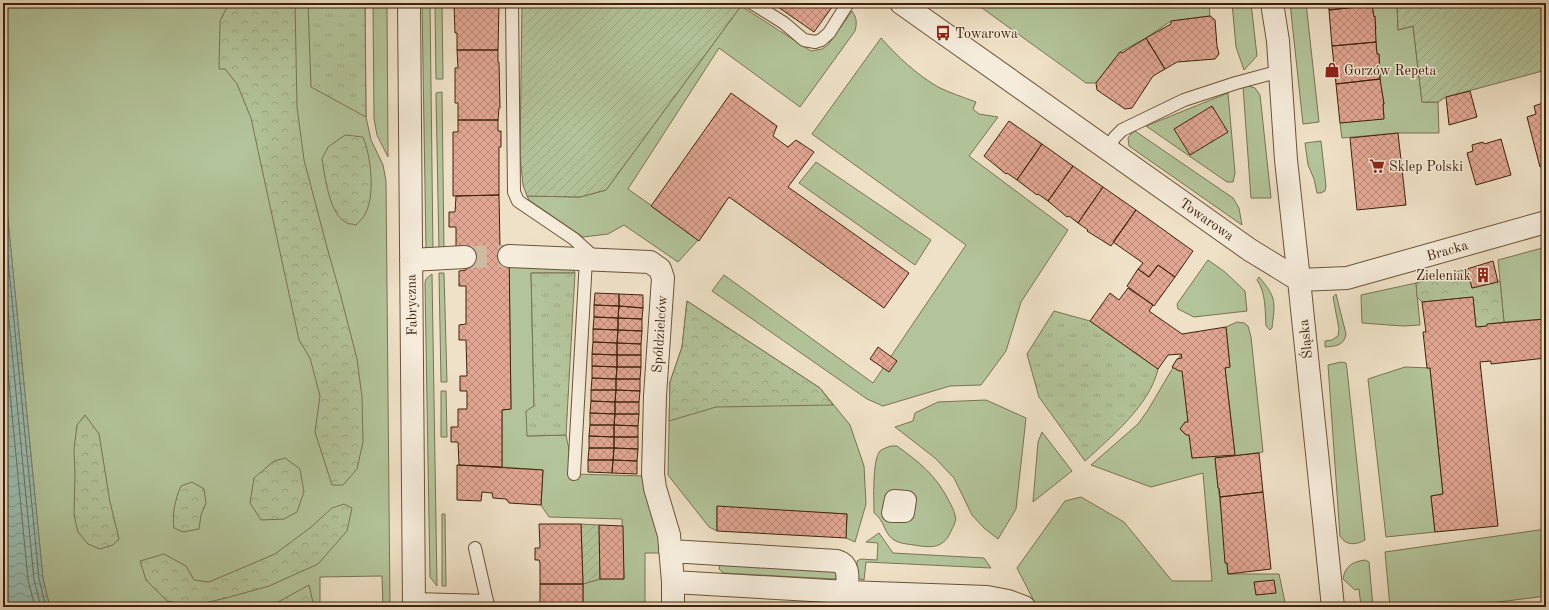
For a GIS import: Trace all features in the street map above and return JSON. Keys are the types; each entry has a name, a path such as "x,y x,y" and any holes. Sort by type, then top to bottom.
{"street":[{"name":"Fabryczna","path":"409,3 414,603"},
{"name":"Towarowa","path":"901,3 1250,250 1299,280"},
{"name":"Śląska","path":"1272,3 1278,41 1286,160 1333,607"},
{"name":"Bracka","path":"1299,280 1347,278 1546,222"},
{"name":"Spółdzielców","path":"509,256 650,262 660,269 663,278 655,396 653,474 655,488 669,535 673,607"},
{"path":"411,260 465,257"},
{"path":"670,551 837,561 843,564 847,570 847,592"},
{"path":"672,582 847,592 987,597 1008,601 1024,607"}],"lane":[{"path":"512,3 514,192 518,201 574,239 591,259 574,474"},
{"path":"752,3 784,23 804,40 815,42 822,40 828,33 848,3"},
{"path":"1107,149 1122,130 1184,100 1236,82 1280,71"},
{"path":"414,603 487,604 475,548"}],"green space":[{"path":"3,3 365,3 366,117 371,140 383,165 386,181 390,607 383,607 382,576 320,577 320,607 50,607 43,579 3,169"},
{"path":"229,3 295,3 297,107 304,160 357,359 362,397 363,442 357,469 343,485 332,485 315,432 320,396 310,358 299,340 251,118 237,84 225,69 219,69 220,21"},
{"path":"308,3 365,3 366,117 311,87"},
{"path":"373,3 387,3 388,157 377,135 374,119"},
{"path":"422,3 430,3 433,252 426,248"},
{"path":"435,3 442,3 443,79 436,79"},
{"path":"522,3 737,3 741,6 606,190 580,197 527,196 523,185 520,156"},
{"path":"975,3 1209,3 1210,16 1171,21 1146,38 1120,52 1096,83 1086,83"},
{"path":"1232,3 1251,3 1257,56 1244,70 1236,47"},
{"path":"1290,3 1306,3 1319,122 1303,124"},
{"path":"1375,3 1397,3 1398,30 1413,26 1422,102 1438,102 1439,133 1398,133 1342,138 1340,123 1384,118 1379,54 1377,54 1375,17 1372,5 1375,5"},
{"path":"1397,3 1546,3 1546,70 1446,97 1438,102 1422,102 1413,26 1398,30"},
{"path":"741,6 811,51 822,49 828,45 852,11 856,18 856,28 800,107 719,48 628,189 699,239 678,262 624,225 608,234 583,237 529,200 527,196 580,197 606,190"},
{"path":"881,38 922,77 938,87 976,102 973,109 979,114 998,117 969,156 1068,230 1021,302 1006,351 981,385 950,386 883,406 867,399 712,291 724,275 873,383 966,245 812,134"},
{"path":"1249,86 1255,88 1260,95 1271,198 1251,198 1243,87"},
{"path":"442,92 444,252 439,251 436,93"},
{"path":"1228,93 1235,173 1233,182 1227,182 1146,126"},
{"path":"1135,131 1233,198 1239,208 1242,225 1129,146 1128,138"},
{"path":"345,135 363,137 370,165 371,188 368,208 364,216 356,225 347,223 341,219 336,212 326,185 322,159 328,147"},
{"path":"1321,141 1326,186 1325,191 1317,193 1314,179 1308,165 1305,143"},
{"path":"816,162 931,240 915,265 799,183"},
{"path":"1546,247 1546,319 1504,322 1498,260"},
{"path":"1208,260 1225,272 1245,291 1247,311 1194,317 1178,309 1177,304"},
{"path":"532,264 574,270 575,273 531,273 534,407 527,436 566,435 574,474 644,476 663,553 645,553 645,607 583,607 583,584 600,579 624,579 622,519 549,517 541,505 543,470 502,467 502,410 511,409 509,267"},
{"path":"1467,269 1472,288 1500,281 1504,322 1476,327 1473,297 1422,302 1417,297 1416,283"},
{"path":"439,273 444,273 447,382 441,382"},
{"path":"531,273 575,273 566,435 527,436 526,411 534,406"},
{"path":"432,274 437,586 430,577 425,283 426,279"},
{"path":"1259,277 1272,296 1274,306 1272,328 1270,330 1266,326 1264,296 1257,280"},
{"path":"1416,283 1420,325 1403,326 1362,323 1361,295"},
{"path":"1336,294 1346,334 1345,338 1339,345 1325,347 1325,341 1332,340 1338,336 1339,329 1333,297"},
{"path":"687,301 820,388 850,425 864,466 866,504 855,542 846,538 847,514 717,507 717,531 709,527 668,475 670,382 682,347"},
{"path":"687,301 820,388 833,405 716,407 669,421 670,382 682,347"},
{"path":"1054,311 1090,321 1158,369 1154,382 1138,408 1117,431 1085,461 1039,397 1027,354"},
{"path":"1237,322 1244,323 1248,326 1251,337 1263,452 1215,458 1228,574 1279,574 1286,607 1037,607 1017,568 1065,501 1081,497 1124,522 1172,581 1212,581 1203,473 1151,487 1091,465 1138,424 1181,354 1192,458 1235,454 1225,368 1230,367 1226,327"},
{"path":"1341,362 1346,363 1347,369 1365,540 1355,544 1345,542 1340,536 1328,365"},
{"path":"1405,367 1430,368 1443,494 1431,496 1435,532 1386,537 1368,379"},
{"path":"441,391 446,391 447,437 441,437"},
{"path":"986,400 1026,418 1016,509 998,539 984,528 972,515 954,478 935,458 895,427 913,421 915,413 938,402"},
{"path":"85,415 99,434 110,502 119,539 113,545 100,549 88,544 78,532 74,515 74,449 77,425"},
{"path":"1042,432 1072,471 1033,502 1038,442"},
{"path":"891,446 897,446 933,476 952,506 956,517 955,522 949,536 937,546 926,547 905,544 892,539 878,516 874,513 874,481 877,456 881,450"},
{"path":"285,458 300,469 304,492 297,512 284,519 261,520 250,503 254,478 274,461"},
{"path":"192,482 204,489 206,503 201,515 199,529 183,532 174,528 174,507 181,486"},
{"path":"344,504 352,508 347,531 318,564 269,586 192,606 167,601 146,580 140,561 164,554 186,566 194,580 209,582 275,554 310,528 332,508"},
{"path":"442,514 445,514 446,586 442,586"},
{"path":"581,524 599,525 600,579 583,584"},
{"path":"1546,529 1546,596 1459,607 1390,607 1385,552"},
{"path":"879,533 893,553 984,558 991,568 866,562 864,580 857,578 857,561 861,559 877,560 878,543 866,542"},
{"path":"1365,560 1369,562 1373,607 1361,607 1359,589 1355,590 1343,579 1345,571 1350,565"},
{"path":"720,564 837,570 837,578 723,573 719,569"},
{"path":"309,585 314,607 269,607"}],"water":[{"path":"3,169 43,579 50,607 3,607"}],"building":[{"path":"454,3 499,3 498,50 457,50"},
{"path":"781,3 835,3 814,32 778,7"},
{"path":"1328,3 1375,3 1376,5 1329,10"},
{"path":"1372,5 1374,17 1375,16 1376,42 1332,46 1329,10"},
{"path":"1210,16 1215,20 1219,54 1215,59 1177,62 1165,69 1146,38 1171,24 1171,21"},
{"path":"1146,38 1165,69 1153,76 1132,108 1125,109 1097,90 1096,83 1120,52 1122,53"},
{"path":"1376,42 1377,54 1379,54 1380,79 1336,84 1332,46"},
{"path":"457,50 498,50 500,108 498,120 458,120 458,103 455,103 455,68 458,68"},
{"path":"1380,79 1384,104 1384,119 1340,123 1336,84"},
{"path":"1470,91 1477,117 1449,125 1446,97"},
{"path":"731,93 777,126 773,136 788,147 796,140 814,152 788,187 909,273 884,308 729,197 699,241 651,206"},
{"path":"1546,102 1546,165 1540,167 1527,117 1536,114 1534,106"},
{"path":"1212,106 1228,132 1190,155 1174,129"},
{"path":"458,120 498,120 498,131 501,131 501,147 499,147 499,195 453,196 453,132 458,132"},
{"path":"1009,121 1042,144 1017,180 1007,173 1006,174 984,156"},
{"name":"Sklep Polski","path":"1398,133 1406,205 1357,210 1350,138"},
{"path":"1501,139 1511,175 1476,185 1467,153 1473,151 1472,145 1483,142 1484,144"},
{"path":"1042,144 1073,166 1048,201 1038,194 1037,195 1017,180"},
{"path":"1073,166 1103,187 1078,223 1069,216 1067,217 1048,201"},
{"path":"1103,187 1136,210 1111,246 1087,231 1088,230 1078,223"},
{"path":"499,195 500,246 509,246 511,409 502,410 502,467 459,465 458,442 451,442 451,427 458,427 458,409 467,409 467,391 460,391 460,376 467,376 466,340 459,340 459,325 466,324 466,286 459,286 459,271 466,270 465,248 456,248 456,227 449,227 449,212 455,212 456,196"},
{"path":"1136,210 1193,251 1175,277 1158,265 1149,277 1138,269 1143,263 1113,242"},
{"name":"Zieleniak","path":"1493,261 1498,282 1472,288 1467,269"},
{"path":"1158,265 1175,277 1154,306 1127,286 1138,269 1149,277"},
{"path":"1128,288 1153,305 1149,311 1182,334 1226,327 1230,367 1225,368 1235,455 1192,458 1189,435 1186,435 1180,429 1185,422 1188,422 1182,371 1172,367 1177,359 1182,358 1181,354 1168,355 1158,369 1090,321 1110,293 1119,300"},
{"path":"595,293 619,294 619,306 594,305"},
{"path":"619,294 643,295 643,308 619,306"},
{"path":"1473,297 1476,327 1487,326 1487,324 1546,319 1546,358 1491,364 1491,361 1480,362 1498,526 1435,532 1431,496 1443,494 1430,368 1427,368 1423,332 1426,332 1422,302"},
{"path":"594,305 619,306 618,318 594,317"},
{"path":"619,306 643,308 642,319 618,318"},
{"path":"594,317 618,318 618,330 593,329"},
{"path":"618,318 642,319 642,331 618,330"},
{"path":"593,329 618,330 617,343 593,342"},
{"path":"618,330 642,331 641,344 617,343"},
{"path":"593,342 617,343 617,355 592,354"},
{"path":"617,343 641,344 641,355 617,355"},
{"path":"878,347 897,361 889,372 870,359"},
{"path":"592,354 617,355 617,367 592,366"},
{"path":"617,355 641,355 641,367 617,367"},
{"path":"592,366 617,367 616,379 592,378"},
{"path":"617,367 641,367 640,379 616,379"},
{"path":"592,378 616,379 616,390 591,390"},
{"path":"616,379 640,379 640,391 616,390"},
{"path":"591,390 616,390 615,402 591,401"},
{"path":"616,390 640,391 639,402 615,402"},
{"path":"591,401 615,402 615,414 590,413"},
{"path":"615,402 639,402 639,414 615,414"},
{"path":"590,413 615,414 614,425 590,425"},
{"path":"615,414 639,414 638,426 614,425"},
{"path":"590,425 614,425 614,437 589,436"},
{"path":"614,425 638,426 638,437 614,437"},
{"path":"589,436 614,437 614,448 589,448"},
{"path":"614,437 638,437 638,449 614,448"},
{"path":"589,448 614,448 613,460 588,460"},
{"path":"614,448 638,449 637,461 613,460"},
{"path":"1259,453 1263,492 1220,497 1215,458"},
{"path":"588,460 613,460 612,473 588,472"},
{"path":"613,460 637,461 637,474 612,473"},
{"path":"457,465 543,470 541,505 509,503 506,499 493,498 492,493 482,492 481,501 457,500"},
{"path":"1263,492 1271,569 1228,574 1227,563 1225,563 1220,497"},
{"path":"717,506 847,514 846,538 717,531"},
{"path":"539,524 581,524 583,584 540,584 540,563 539,560 535,560 535,548 539,548 540,546"},
{"path":"599,525 623,526 624,579 600,579"},
{"path":"1274,580 1276,593 1256,595 1254,582"},
{"path":"540,584 583,584 583,607 539,607"}],"tunnel":[{"path":"465,257 509,256"}],"place":[{"name":"Towarowa","path":"943,33"},
{"name":"Gorzów Repeta","path":"1332,70"},
{"name":"Sklep Polski","path":"1377,166"},
{"name":"Zieleniak","path":"1483,275"}]}
